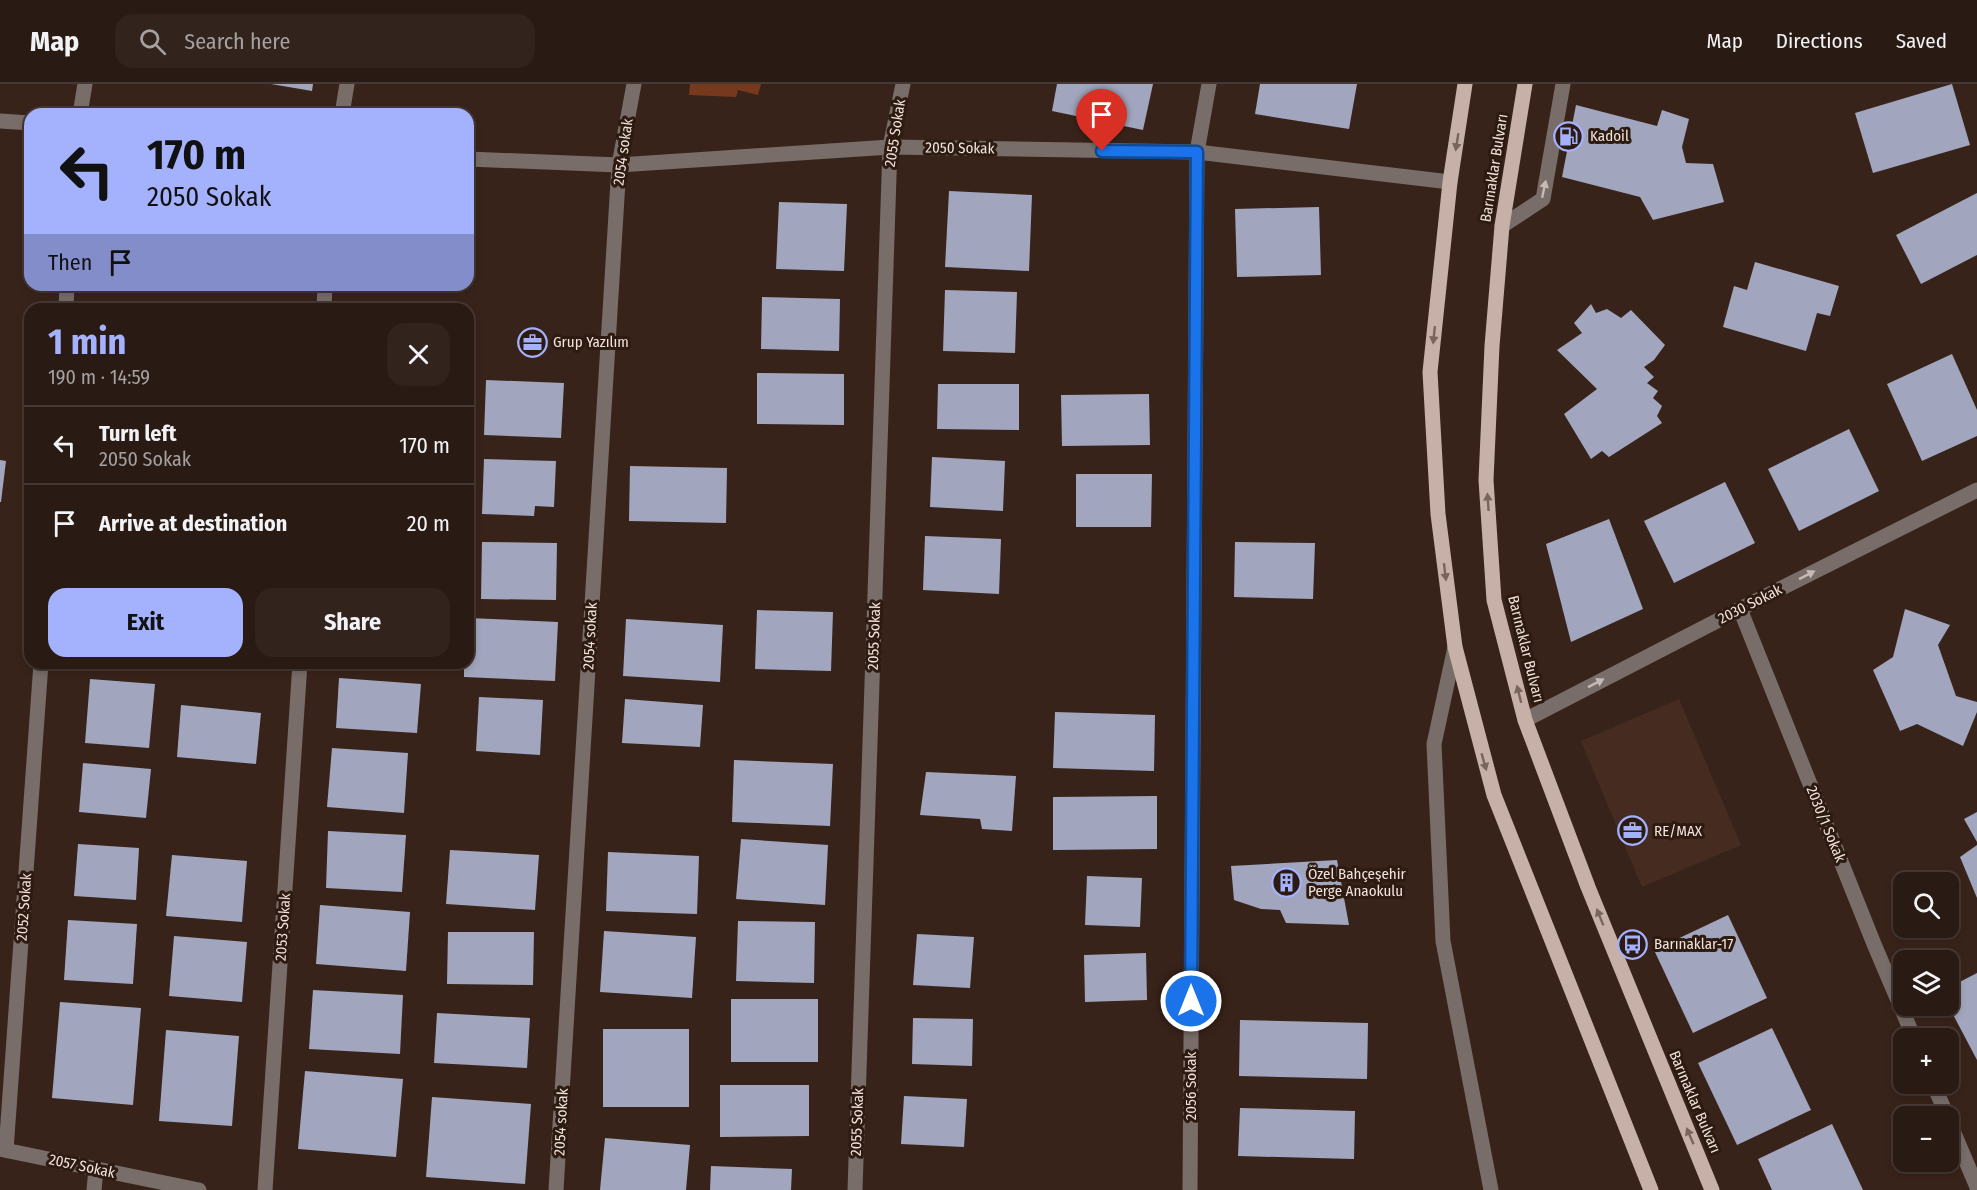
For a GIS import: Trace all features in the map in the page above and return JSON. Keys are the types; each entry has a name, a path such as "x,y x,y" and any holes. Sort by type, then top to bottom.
{"main road":[{"path":"1465,84 1450,182 1430,372 1438,514 1455,647 1494,795 1651,1190"},
{"name":"Barınaklar Bulvarı","path":"1524,84 1502,226 1492,346 1486,480 1494,600 1525,720 1588,887 1712,1190"}],"street":[{"path":"81,108 85,84"},
{"path":"343,108 347,84"},
{"name":"2054 sokak","path":"556,1190 619,165 634,84"},
{"name":"2055 Sokak","path":"855,1190 890,147 903,84"},
{"name":"2056 Sokak","path":"1190,1190 1197,152 1209,84"},
{"path":"1502,226 1543,199 1563,84"},
{"path":"0,121 24,123"},
{"name":"2050 Sokak","path":"474,159 619,165 890,147 1197,152 1450,182"},
{"name":"2030 Sokak","path":"1525,720 1977,490"},
{"name":"2030/1 Sokak","path":"1740,609 1910,1028"},
{"path":"1455,647 1434,744 1443,940 1491,1190"},
{"name":"2052 Sokak","path":"3,1150 41,669"},
{"name":"2053 Sokak","path":"265,1190 300,669"},
{"path":"1959,1144 1977,1186"},
{"name":"2057 Sokak","path":"3,1150 199,1190"},
{"path":"94,1190 96,1169"}],"shaded area":[{"path":"690,84 761,84 758,95 738,90 736,97 689,95"},
{"path":"1679,699 1741,845 1642,887 1581,741"}],"building":[{"path":"271,84 313,84 312,91"},
{"path":"1057,84 1153,84 1143,130 1052,111"},
{"path":"1260,84 1357,84 1349,129 1255,114"},
{"path":"1952,84 1970,145 1873,173 1855,113"},
{"path":"1576,105 1657,126 1662,110 1689,119 1682,147 1686,163 1713,164 1724,202 1653,220 1640,197 1562,177"},
{"path":"949,191 1032,195 1029,271 945,267"},
{"path":"1977,193 1977,255 1921,284 1896,235"},
{"path":"779,202 847,204 844,271 776,269"},
{"path":"1319,207 1321,275 1237,277 1235,209"},
{"path":"1755,262 1839,286 1830,316 1817,313 1806,351 1723,327 1734,286 1747,290"},
{"path":"945,290 1017,292 1015,353 943,351"},
{"path":"762,297 840,299 839,351 761,349"},
{"path":"1591,304 1596,313 1607,309 1621,318 1631,310 1665,345 1654,360 1644,367 1654,377 1647,383 1658,391 1653,398 1662,406 1657,416 1662,423 1609,457 1602,451 1591,459 1564,414 1597,389 1557,350 1582,333 1574,323"},
{"path":"1952,354 1977,410 1977,436 1922,461 1887,384"},
{"path":"757,373 844,374 844,425 757,424"},
{"path":"486,380 564,383 561,438 484,435"},
{"path":"938,384 1019,384 1019,430 937,429"},
{"path":"1149,394 1150,445 1062,446 1061,395"},
{"path":"1849,429 1879,491 1799,531 1768,469"},
{"path":"932,457 1005,461 1003,511 930,507"},
{"path":"484,459 556,461 554,507 535,506 534,516 482,514"},
{"path":"0,460 6,461 1,502 0,502"},
{"path":"630,466 727,468 726,523 629,521"},
{"path":"1076,474 1152,474 1151,527 1076,527"},
{"path":"1725,482 1755,543 1674,583 1644,521"},
{"path":"1609,519 1643,609 1571,642 1546,544"},
{"path":"925,536 1001,539 999,594 923,590"},
{"path":"482,542 557,543 556,600 481,599"},
{"path":"1235,542 1315,543 1313,599 1234,597"},
{"path":"1905,609 1950,625 1938,645 1956,696 1977,702 1977,712 1963,746 1917,724 1900,731 1873,670 1893,657"},
{"path":"757,610 833,612 831,671 755,669"},
{"path":"474,618 558,622 555,681 464,677 464,669 474,669"},
{"path":"626,619 723,625 720,682 623,676"},
{"path":"339,678 421,684 417,733 336,728"},
{"path":"90,679 155,684 149,748 85,743"},
{"path":"479,697 543,700 540,755 476,751"},
{"path":"625,699 703,705 700,747 622,743"},
{"path":"181,705 261,713 256,764 177,757"},
{"path":"1055,712 1155,715 1154,771 1053,768"},
{"path":"332,748 408,753 404,813 327,807"},
{"path":"734,760 833,764 830,826 732,822"},
{"path":"83,763 151,769 146,818 79,812"},
{"path":"926,772 1016,776 1012,831 982,829 980,819 920,815"},
{"path":"1157,796 1157,849 1053,850 1053,797"},
{"path":"1977,812 1977,842 1964,819"},
{"path":"328,831 406,835 402,892 326,888"},
{"path":"741,839 828,845 825,905 736,899"},
{"path":"78,844 139,848 136,900 74,896"},
{"path":"1977,845 1977,898 1960,857"},
{"path":"450,850 539,855 535,910 446,904"},
{"path":"608,852 699,856 697,914 606,911"},
{"path":"172,855 247,861 242,922 166,916"},
{"name":"Özel Bahçeşehir Perge Anaokulu","path":"1337,860 1349,925 1286,923 1280,910 1261,909 1234,900 1231,866"},
{"path":"1087,876 1142,878 1140,927 1085,925"},
{"path":"320,905 410,912 406,971 316,964"},
{"path":"1728,915 1767,998 1693,1033 1654,950"},
{"path":"68,920 137,924 133,984 64,980"},
{"path":"738,921 815,922 814,983 736,981"},
{"path":"604,931 696,937 692,998 600,992"},
{"path":"448,932 534,932 533,985 447,984"},
{"path":"917,934 974,937 970,988 913,985"},
{"path":"174,936 247,942 242,1002 169,996"},
{"path":"1146,953 1147,1000 1085,1002 1084,955"},
{"path":"1977,973 1977,1060 1954,1016 1959,1016 1959,982"},
{"path":"313,990 403,995 400,1054 309,1049"},
{"path":"731,999 818,999 818,1062 731,1062"},
{"path":"60,1002 141,1008 133,1105 52,1098"},
{"path":"437,1013 530,1018 527,1068 434,1063"},
{"path":"913,1018 973,1019 972,1066 912,1064"},
{"path":"1240,1020 1368,1023 1367,1079 1239,1076"},
{"path":"1772,1028 1811,1110 1737,1145 1698,1063"},
{"path":"603,1029 689,1029 689,1107 603,1107"},
{"path":"166,1030 239,1036 232,1126 159,1121"},
{"path":"305,1071 403,1079 396,1157 298,1149"},
{"path":"720,1085 809,1085 809,1136 720,1137"},
{"path":"904,1096 967,1099 964,1147 901,1144"},
{"path":"432,1097 531,1104 525,1184 426,1177"},
{"path":"1240,1108 1355,1111 1354,1159 1238,1156"},
{"path":"1832,1124 1863,1190 1772,1190 1758,1159"},
{"path":"605,1138 690,1145 686,1190 600,1190"},
{"path":"711,1166 792,1169 791,1190 710,1190"}],"place":[{"name":"Kadoil","path":"1569,136"},
{"name":"Grup Yazılım","path":"532,342"},
{"name":"RE/MAX","path":"1633,831"},
{"name":"Özel Bahçeşehir Perge Anaokulu","path":"1287,883"},
{"name":"Barınaklar-17","path":"1633,944"}],"route":[{"path":"1102,151 1197,152 1191,1001"}]}
